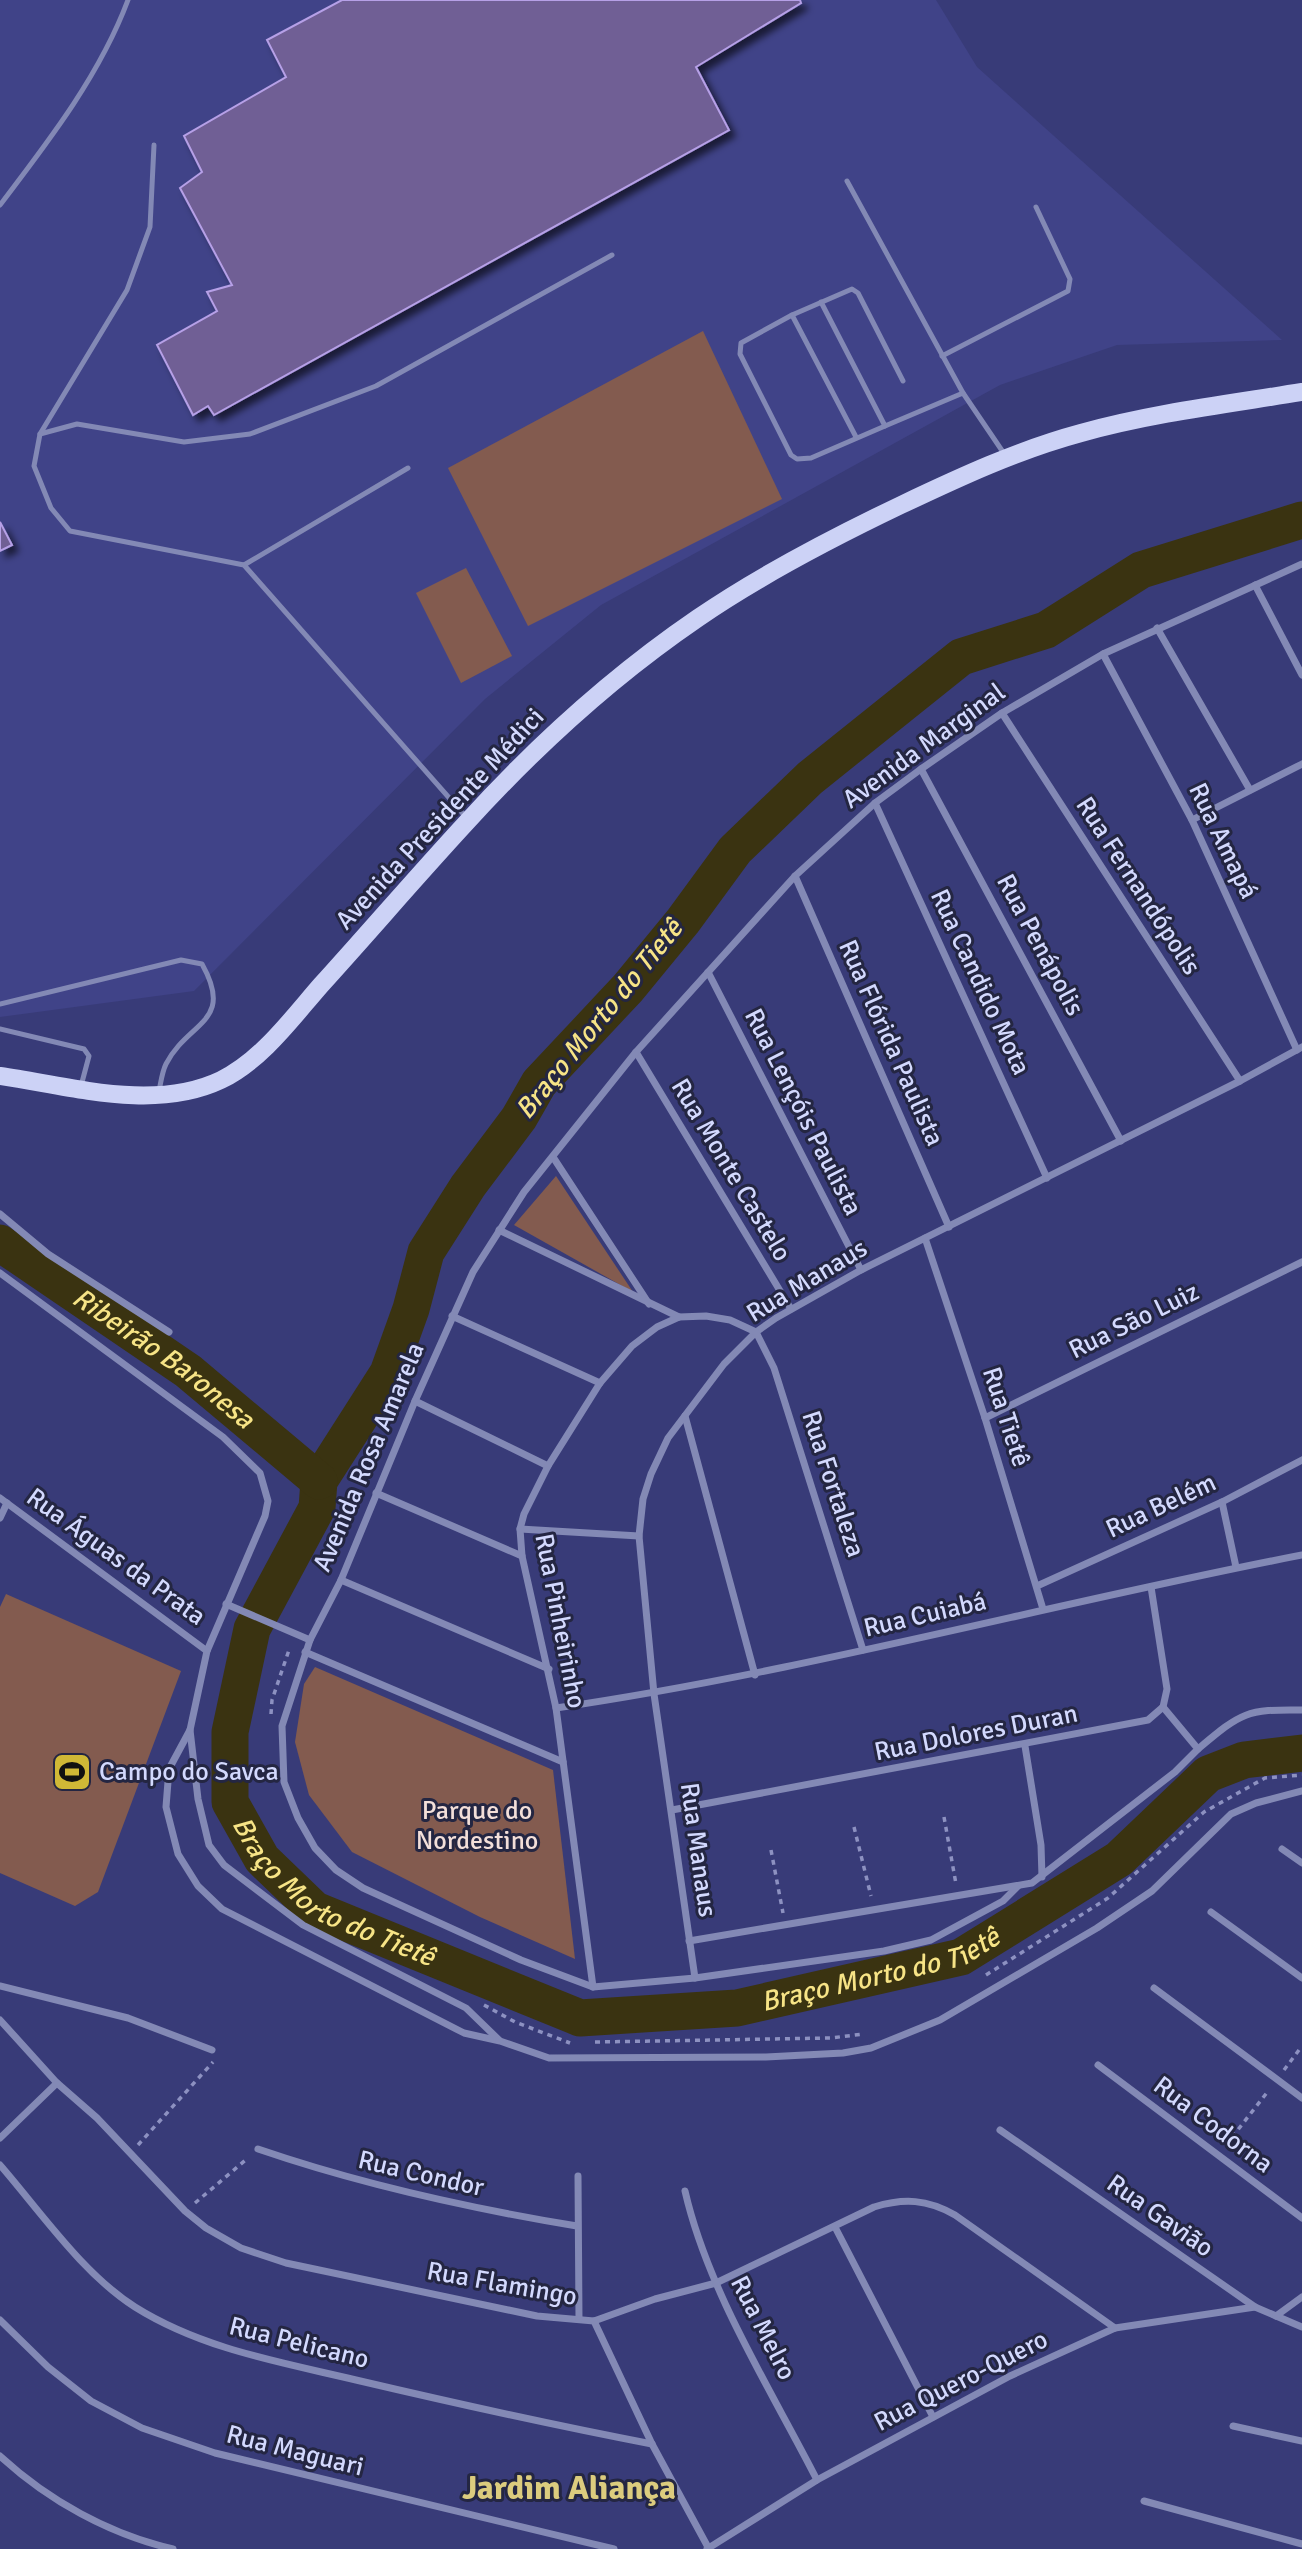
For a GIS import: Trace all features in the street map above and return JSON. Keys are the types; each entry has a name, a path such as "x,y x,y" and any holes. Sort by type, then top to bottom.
{"main road":[{"name":"Avenida Presidente Médici","path":"1271,397 1302,383"},
{"name":"Avenida Presidente Médici","path":"0,1076 158,1097 187,1093 224,1079 256,1055 468,820 548,739 617,679 697,618 761,578 864,523 1007,457 1078,433 1132,420 1302,392"}],"street":[{"name":"Avenida Marginal","path":"636,1052 795,876 875,803 921,769 1002,713 1103,654 1302,564"},
{"path":"1255,584 1302,675"},
{"path":"1157,628 1250,790"},
{"name":"Rua Amapá","path":"1103,654 1192,820 1299,1048"},
{"name":"Rua Fernandópolis","path":"1002,713 1240,1082"},
{"path":"1192,820 1301,766"},
{"name":"Rua Penápolis","path":"921,769 1121,1141"},
{"name":"Rua Candido Mota","path":"875,803 1047,1178"},
{"name":"Rua Flórida Paulista","path":"795,876 949,1227"},
{"name":"Rua Lençóis Paulista","path":"708,972 861,1270"},
{"name":"Rua Manaus","path":"695,1978 654,1694 639,1536 643,1499 663,1447 724,1364 756,1332 791,1309 861,1270 1240,1082 1299,1048"},
{"name":"Avenida Rosa Amarela","path":"593,1987 521,1960 363,1888 335,1870 315,1848 298,1818 284,1782 282,1726 310,1640 341,1580 415,1401 473,1272 499,1230 553,1157 636,1052"},
{"name":"Rua Monte Castelo","path":"636,1052 791,1309"},
{"path":"553,1157 649,1305"},
{"path":"0,1214 48,1254 169,1332"},
{"path":"499,1230 649,1305 679,1317"},
{"name":"Rua Tietê","path":"926,1238 985,1418 1043,1609"},
{"name":"Rua São Luiz","path":"985,1418 1302,1262"},
{"path":"0,1273 223,1437 260,1473 267,1488 265,1516 207,1651 190,1730 169,1769 166,1807 177,1854 198,1886 222,1909 451,2028 500,2040 549,2058 766,2057 843,2053 870,2048 940,2020 1097,1928 1152,1891 1231,1814 1256,1803 1302,1791"},
{"path":"452,1316 600,1383"},
{"name":"Rua Pinheirinho","path":"593,1987 556,1708 522,1556 520,1529 530,1498 548,1466 600,1383 632,1346 657,1327 679,1317 720,1317 756,1332"},
{"name":"Rua Fortaleza","path":"756,1332 774,1368 863,1650"},
{"path":"415,1401 548,1466"},
{"path":"685,1416 755,1675"},
{"name":"Rua Belém","path":"1037,1586 1222,1502 1302,1460"},
{"path":"376,1493 522,1556"},
{"path":"0,1518 3,1500"},
{"name":"Rua Águas da Prata","path":"3,1500 207,1651"},
{"path":"1222,1502 1236,1567"},
{"path":"520,1529 639,1536"},
{"name":"Rua Cuiabá","path":"556,1708 654,1694 755,1675 1043,1609 1302,1555"},
{"path":"341,1580 548,1669"},
{"path":"1151,1587 1166,1674 1163,1707 1198,1749"},
{"path":"226,1604 310,1640"},
{"path":"305,1653 563,1762"},
{"name":"Rua Dolores Duran","path":"672,1810 1144,1722 1163,1707"},
{"path":"689,1941 1018,1886 1042,1877 1175,1772 1231,1721 1258,1709 1302,1710"},
{"path":"190,1730 198,1799 209,1845 224,1865 303,1925 466,2008 500,2040"},
{"path":"1025,1746 1041,1845 1042,1877"},
{"path":"1282,1849 1302,1863"},
{"path":"593,1987 695,1978 884,1951 931,1940 1003,1900 1018,1886"},
{"path":"1211,1912 1302,1978"},
{"path":"0,1986 128,2018 212,2050"},
{"path":"1154,1988 1302,2098"},
{"name":"Rua Flamingo","path":"0,2020 57,2083 97,2118 185,2211 206,2228 242,2248 286,2263 537,2316 594,2321 655,2299 716,2283 889,2203 928,2201 955,2215 1115,2328"},
{"name":"Rua Codorna","path":"1098,2065 1302,2218"},
{"path":"0,2138 57,2083"},
{"name":"Rua Gavião","path":"1000,2130 1255,2307 1302,2327"},
{"name":"Rua Condor","path":"258,2149 339,2176 392,2189 471,2208 577,2226"},
{"name":"Rua Pelicano","path":"0,2165 97,2277 134,2306 185,2334 252,2356 456,2404 652,2444"},
{"path":"578,2176 579,2319"},
{"name":"Rua Melro","path":"685,2191 690,2215 716,2283 817,2480"},
{"path":"835,2227 933,2417"},
{"path":"1276,2316 1302,2297"},
{"name":"Rua Quero-Quero","path":"708,2549 817,2480 933,2417 1010,2376 1115,2328 1255,2307"},
{"path":"594,2321 652,2444 708,2549"},
{"name":"Rua Maguari","path":"2,2325 91,2402 142,2428 215,2453 614,2549"},
{"path":"1233,2426 1302,2441"},
{"path":"0,2456 77,2514 150,2544 173,2549"},
{"path":"1144,2501 1302,2544"}],"lane":[{"path":"0,205 84,88 114,37 128,0"},
{"path":"154,145 149,227 127,290 40,434 34,466 51,508 70,531 244,565 468,820"},
{"path":"847,181 963,393 1007,457"},
{"path":"943,356 1068,291 1070,279 1036,207"},
{"path":"40,434 77,424 184,442 250,433 376,386 612,255"},
{"path":"903,382 858,293 848,290 746,338 740,348 792,455 805,460 963,393"},
{"path":"821,302 885,426"},
{"path":"792,315 856,437"},
{"path":"244,565 408,468"},
{"path":"0,1004 181,960 202,964 214,985 214,1002 203,1024 179,1046 165,1065 158,1097"},
{"path":"0,1029 84,1049 89,1056 81,1087"}],"path":[{"path":"270,1721 272,1700 295,1633"},
{"path":"944,1817 958,1895"},
{"path":"854,1827 874,1910"},
{"path":"771,1850 786,1924"},
{"path":"1218,2154 1302,2046"},
{"path":"130,2154 209,2068 215,2059 212,2050"},
{"path":"185,2211 258,2149"}],"shaded area":[{"path":"0,0 936,0 977,67 1282,340 1117,345 1000,385 601,605 485,699 194,991 0,1017"}],"green space":[{"path":"703,331 782,499 528,626 448,468"},
{"path":"466,568 512,656 461,683 416,593"},
{"path":"556,1176 633,1292 514,1225"},
{"name":"Campo do Savca","path":"6,1594 181,1671 98,1892 75,1906 0,1873 0,1607"},
{"name":"Parque do Nordestino","path":"315,1667 553,1770 575,1959 480,1917 352,1852 309,1795 295,1742 304,1684"}],"building":[{"path":"342,0 800,0 801,3 696,67 729,130 214,415 208,406 193,415 157,345 217,311 207,292 232,285 180,188 202,172 184,136 286,77 267,40"},
{"path":"0,522 12,545 0,551"}],"waterway":[{"name":"Braço Morto do Tietê","path":"1302,520 1141,570 1046,630 961,657 810,778 735,850 683,921 628,988 539,1083 519,1118 468,1186 426,1252 411,1309 388,1373 319,1481 317,1508 252,1629 230,1732 230,1802 262,1859 315,1910 580,2018 737,2008 961,1957 1119,1859 1208,1774 1244,1760 1302,1753"},
{"name":"Ribeirão Baronesa","path":"0,1243 188,1371 319,1481"}],"place":[{"name":"Campo do Savca","path":"72,1772"}],"district":[{"name":"Jardim Aliança","path":"569,2488"}]}
